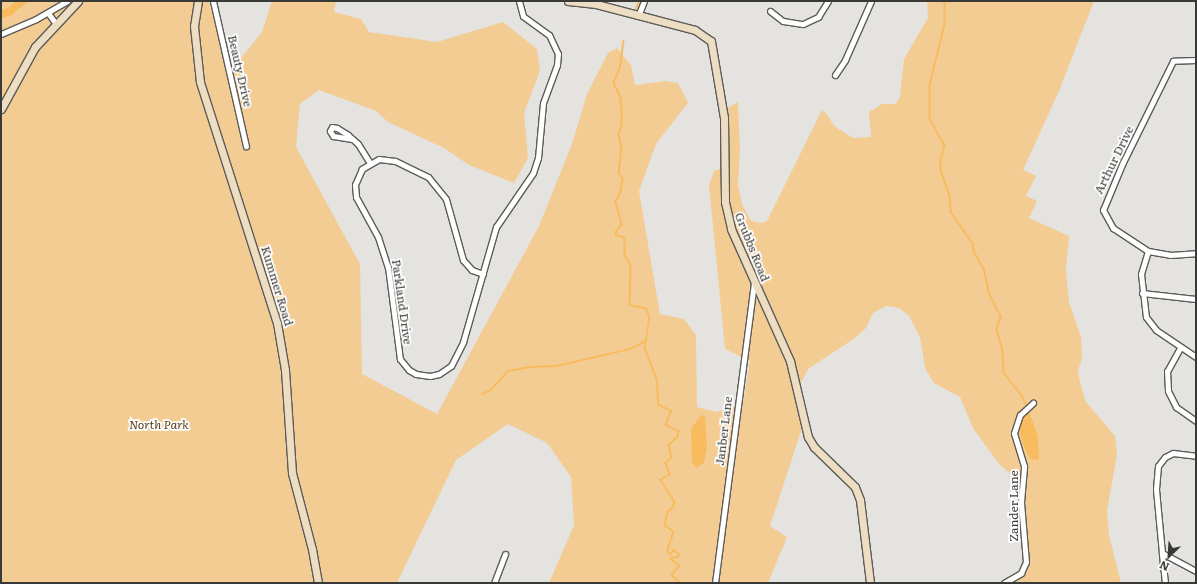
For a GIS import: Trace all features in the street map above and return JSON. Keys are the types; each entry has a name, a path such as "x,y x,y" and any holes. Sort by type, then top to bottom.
{"street":[{"path":"1,34 48,13 67,1"},
{"path":"1,109 11,95 32,52 78,1"},
{"name":"Kummer Road","path":"198,1 194,26 200,82 278,323 285,370 292,473 312,549 318,583"},
{"name":"Beauty Drive","path":"213,1 246,146"},
{"name":"Parkland Drive","path":"370,163 358,177 355,194 385,254 391,282 398,350 402,361 409,370 420,375 433,376 451,366 466,335 499,222 536,166 544,103 558,62 557,48 552,39 525,19 519,1"},
{"name":"Grubbs Road","path":"568,1 596,4 695,30 708,37 712,44 724,122 727,217 754,283 793,369 804,422 811,442 825,459 855,487 860,500 870,583"},
{"path":"638,16 644,1"},
{"path":"770,11 783,21 803,24 818,16 828,1"},
{"path":"835,75 845,60 871,1"},
{"path":"48,13 56,24"},
{"name":"Arthur Drive","path":"1196,60 1173,61 1104,204 1104,215 1111,226 1148,251 1170,255 1196,253"},
{"path":"352,139 370,163 382,159 392,160 421,173 436,184 446,199 462,260 472,270 483,274"},
{"path":"1148,251 1141,270 1144,311 1150,324 1180,348 1196,357"},
{"name":"Janber Lane","path":"715,583 725,495 738,421 739,390 754,283"},
{"path":"1142,293 1196,299"},
{"path":"1180,348 1167,371 1168,390 1176,407 1196,421"},
{"name":"Zander Lane","path":"1004,583 1021,572 1026,562 1021,502 1024,466 1014,433 1020,415 1033,403"},
{"path":"1165,583 1156,489 1158,466 1165,457 1176,452 1196,456"},
{"path":"1162,553 1196,571"},
{"path":"494,583 505,554"}],"green space":[{"name":"North Park","path":"1,1 209,1 229,73 262,32 272,1 336,1 334,12 361,19 369,32 437,42 503,22 537,49 540,71 524,113 528,158 514,183 469,165 444,148 388,122 376,111 319,90 300,104 296,147 360,264 362,374 437,414 539,226 572,144 587,94 608,53 617,48 631,65 635,85 665,81 678,83 688,103 656,144 639,191 660,314 684,319 696,335 697,407 717,412 743,403 750,361 725,349 709,185 714,171 725,167 723,111 738,102 740,150 738,185 742,204 751,221 762,223 767,221 822,110 827,114 834,126 853,138 871,137 869,112 882,104 895,104 900,97 904,59 928,18 927,1 1094,1 1059,91 1023,170 1036,176 1026,196 1037,201 1029,218 1069,236 1066,271 1069,302 1081,337 1082,358 1078,371 1081,386 1086,402 1115,436 1117,455 1107,511 1109,535 1121,583 1004,583 1025,567 1023,485 999,464 973,428 960,397 934,383 925,368 920,337 909,316 899,308 886,306 873,313 866,328 855,338 808,369 795,394 802,428 770,526 787,537 768,583 549,583 574,525 571,477 547,443 508,424 456,460 397,583 1,583"}],"shaded area":[{"path":"1029,412 1038,436 1039,460 1031,459 1026,452 1020,435 1019,423 1022,416"},
{"path":"701,415 705,417 707,447 704,463 696,468 692,462 691,429"}],"waterway":[{"path":"1,14 9,12 22,1"},
{"path":"636,9 639,1"},
{"path":"945,1 945,25 930,85 930,119 945,146 941,160 941,171 950,196 951,212 973,244 974,251 984,269 990,295 1001,317 997,329 1003,351 1004,373 1022,395 1027,406"},
{"path":"624,41 620,69 614,83 621,98 622,126 619,134 622,149 619,173 623,179 621,192 616,202 622,225 617,231 616,235 625,238 625,255 631,265 630,305 646,308 650,317 645,348 657,379 659,405 672,411 666,425 679,431 678,437 669,445 672,458 666,463 670,474 661,480 675,502 673,508 668,512 665,525 674,532 668,551 671,554 674,550 679,554 679,557 671,559 680,566 672,575 680,583"},
{"path":"482,394 491,390 508,371 530,367 557,366 630,349 646,341"}]}
